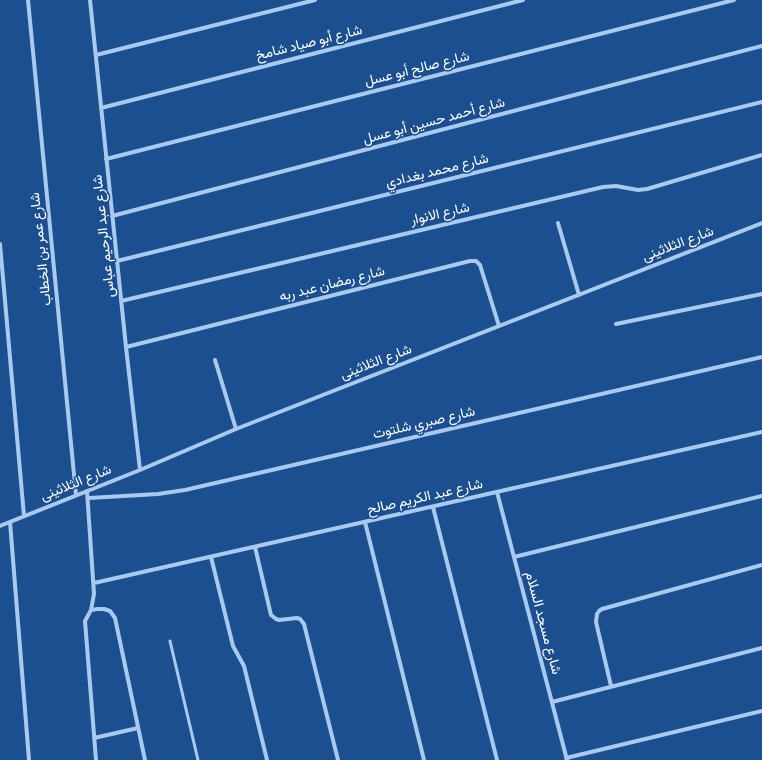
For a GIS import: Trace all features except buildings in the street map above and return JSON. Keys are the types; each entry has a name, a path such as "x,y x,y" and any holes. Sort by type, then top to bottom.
{"street":[{"name":"شارع عمر بن الخطاب","path":"28,0 76,495"},
{"name":"شارع عبد الرحيم عباس","path":"90,0 140,470"},
{"path":"96,55 315,0"},
{"name":"شارع أبو صياد شامخ","path":"101,108 523,0"},
{"name":"شارع صالح أبو عسل","path":"106,159 734,0"},
{"name":"شارع أحمد حسين أبو عسل","path":"112,216 762,46"},
{"name":"شارع محمد بغدادي","path":"117,261 762,102"},
{"name":"شارع الانوار","path":"122,300 603,187 616,186 638,190 647,189 762,155"},
{"path":"558,223 579,295"},
{"name":"شارع الثلاثينى","path":"0,526 140,470 236,429 762,223"},
{"path":"0,244 24,516"},
{"name":"شارع رمضان عبد ربه","path":"126,347 470,261 476,261 480,265 500,326"},
{"path":"616,324 762,294"},
{"name":"شارع صبري شلتوت","path":"89,498 158,494 185,490 762,357"},
{"path":"215,360 236,429"},
{"name":"شارع عبد الكريم صالح","path":"94,583 762,432"},
{"path":"87,491 89,498 94,594 91,610 85,620 96,760"},
{"name":"شارع مسجد السلام","path":"498,492 567,759"},
{"path":"514,557 762,496"},
{"path":"433,507 497,760"},
{"path":"10,522 29,760"},
{"path":"365,522 424,760"},
{"path":"255,547 271,615 279,620 297,618 304,624 338,760"},
{"path":"211,557 233,646 244,666 267,760"},
{"path":"611,686 596,622 599,611 762,565"},
{"path":"91,610 98,608 104,609 110,611 115,618 145,760"},
{"path":"552,702 762,648"},
{"path":"567,759 762,711"},
{"path":"94,738 138,728"}],"lane":[{"path":"170,641 198,760"}]}
